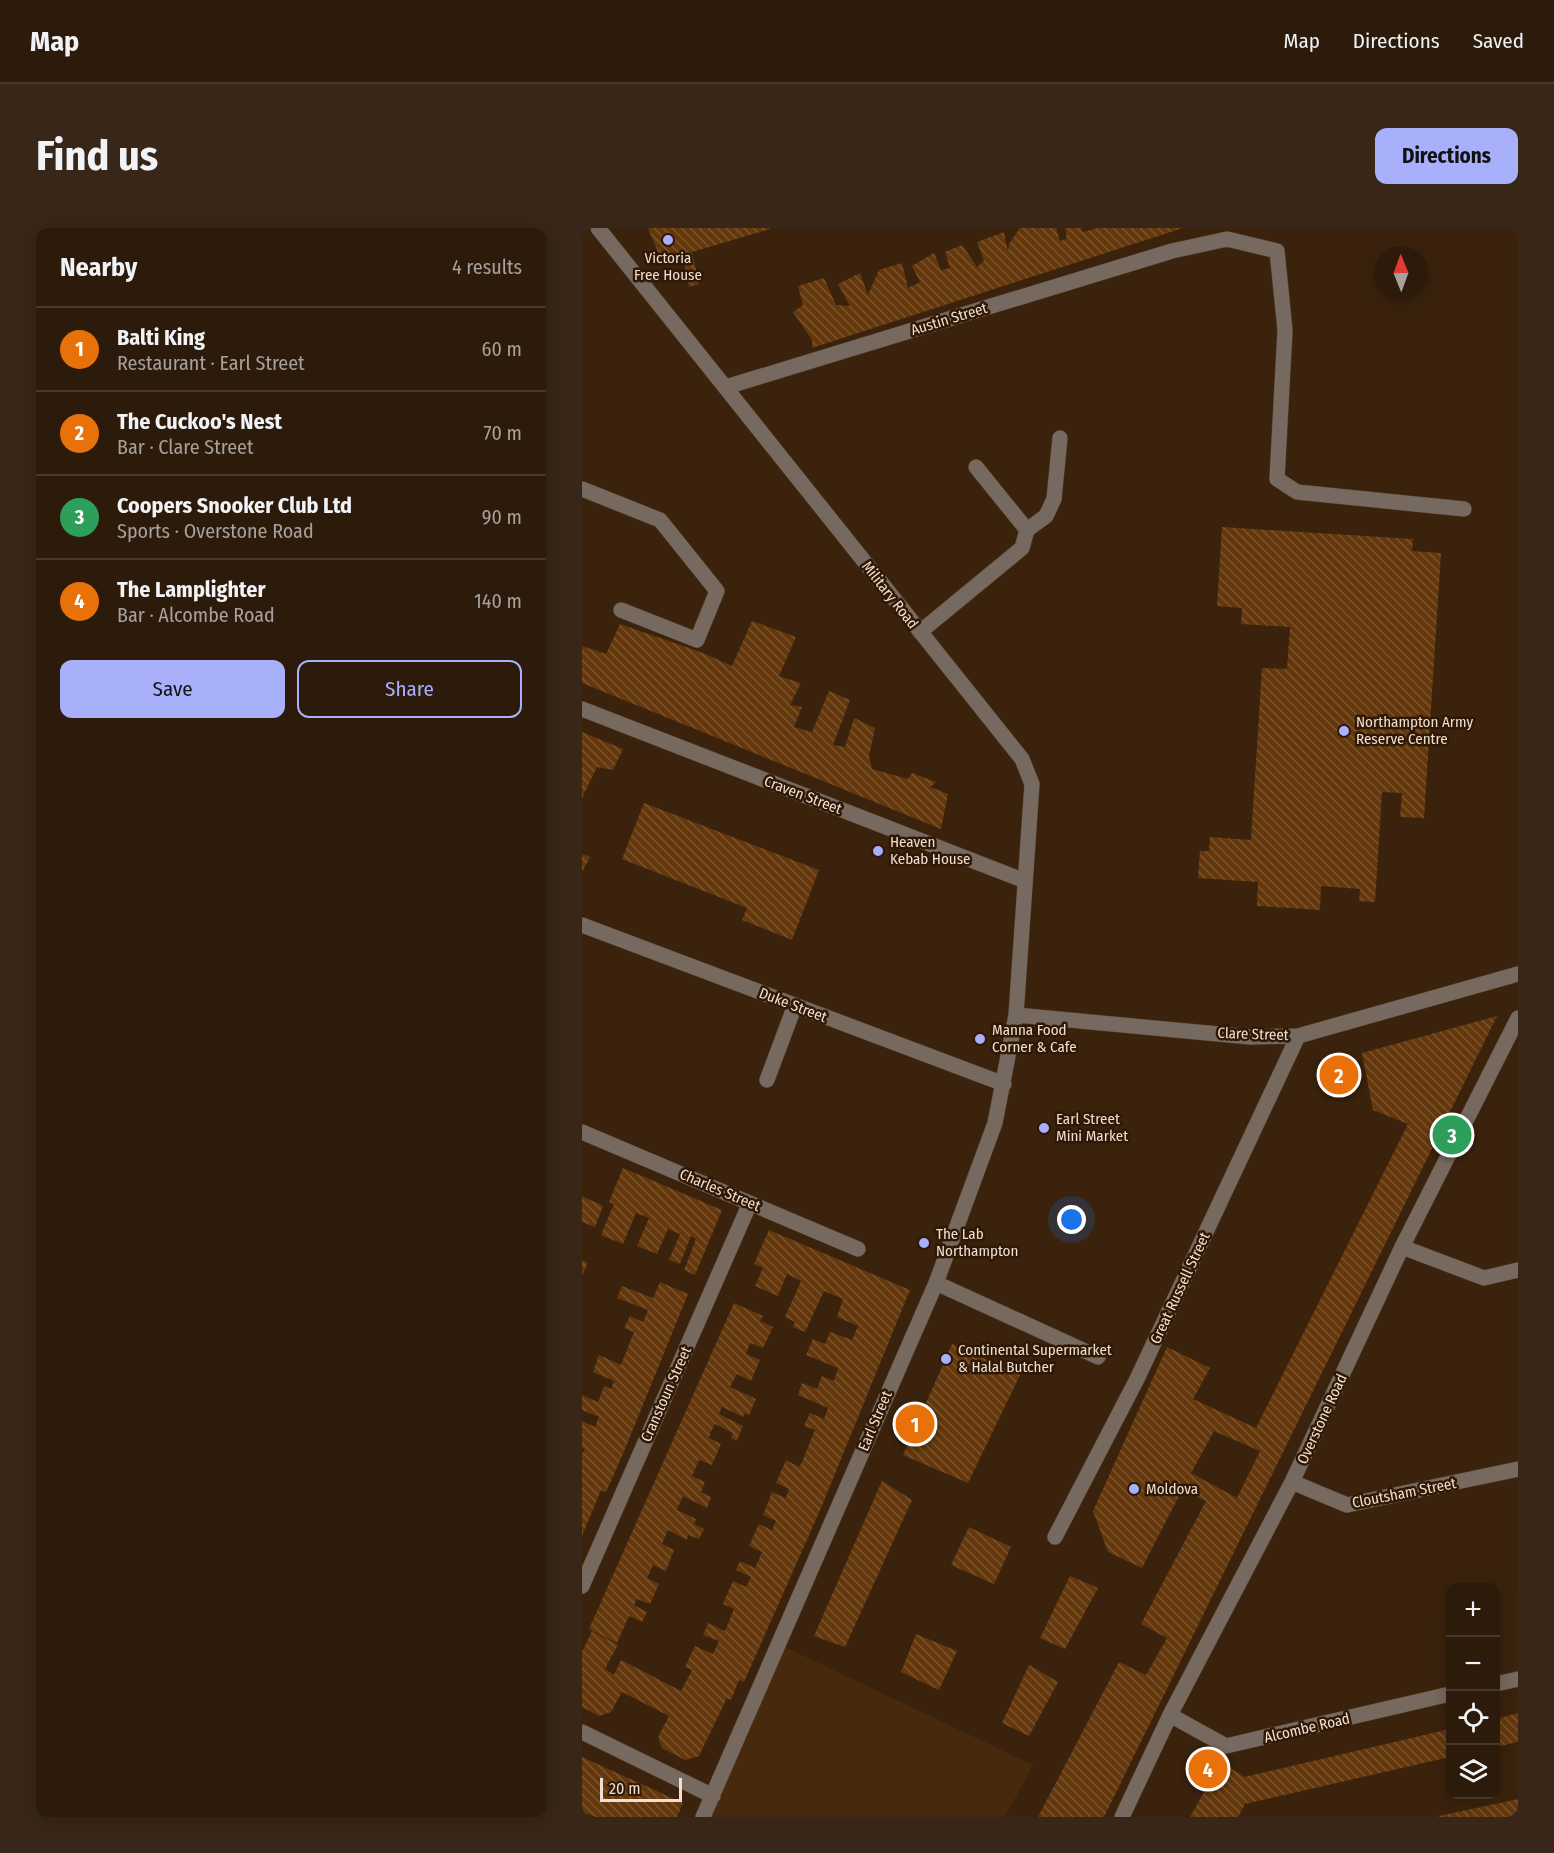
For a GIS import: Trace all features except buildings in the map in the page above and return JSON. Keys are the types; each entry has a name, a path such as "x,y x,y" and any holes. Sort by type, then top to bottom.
{"street":[{"name":"Military Road","path":"598,228 1022,759 1032,784 1016,1015"},
{"name":"Austin Street","path":"726,387 1172,251 1227,239 1277,251 1285,330 1277,479 1297,492 1464,509"},
{"path":"920,632 1023,548 1028,530 1046,516 1054,499 1060,438"},
{"path":"976,466 1028,530"},
{"path":"582,489 660,520 717,591 697,640 621,610"},
{"name":"Craven Street","path":"582,709 1025,881"},
{"name":"Duke Street","path":"582,925 1004,1084"},
{"name":"Clare Street","path":"1016,1015 1250,1037 1298,1036 1518,974"},
{"path":"767,1080 795,1005"},
{"name":"Earl Street","path":"704,1817 936,1283 995,1123 1016,1015"},
{"name":"Overstone Road","path":"1122,1817 1170,1715 1292,1482 1402,1247 1518,1018"},
{"name":"Great Russell Street","path":"1055,1537 1137,1379 1298,1036"},
{"name":"Charles Street","path":"582,1132 858,1249"},
{"name":"Cranstoun Street","path":"582,1586 750,1203"},
{"path":"1402,1247 1484,1278 1518,1270"},
{"path":"936,1283 1098,1357"},
{"name":"Cloutsham Street","path":"1292,1482 1347,1505 1518,1469"},
{"path":"1500,1683 1518,1679"},
{"name":"Alcombe Road","path":"1170,1715 1226,1746 1446,1695"},
{"path":"582,1732 713,1796"}],"shaded area":[{"path":"785,1647 1033,1765 1005,1817 710,1817"}],"place":[{"name":"Victoria Free House","path":"668,240"},
{"name":"Northampton Army Reserve Centre","path":"1344,731"},
{"name":"Heaven Kebab House","path":"878,851"},
{"name":"Manna Food Corner & Cafe","path":"980,1039"},
{"name":"The Cuckoo's Nest","path":"1339,1075"},
{"name":"Earl Street Mini Market","path":"1044,1128"},
{"name":"Coopers Snooker Club Ltd","path":"1452,1135"},
{"name":"The Lab Northampton","path":"924,1243"},
{"name":"Continental Supermarket & Halal Butcher","path":"946,1359"},
{"name":"Balti King","path":"915,1424"},
{"name":"Moldova","path":"1134,1489"},
{"name":"The Lamplighter","path":"1208,1769"}]}
